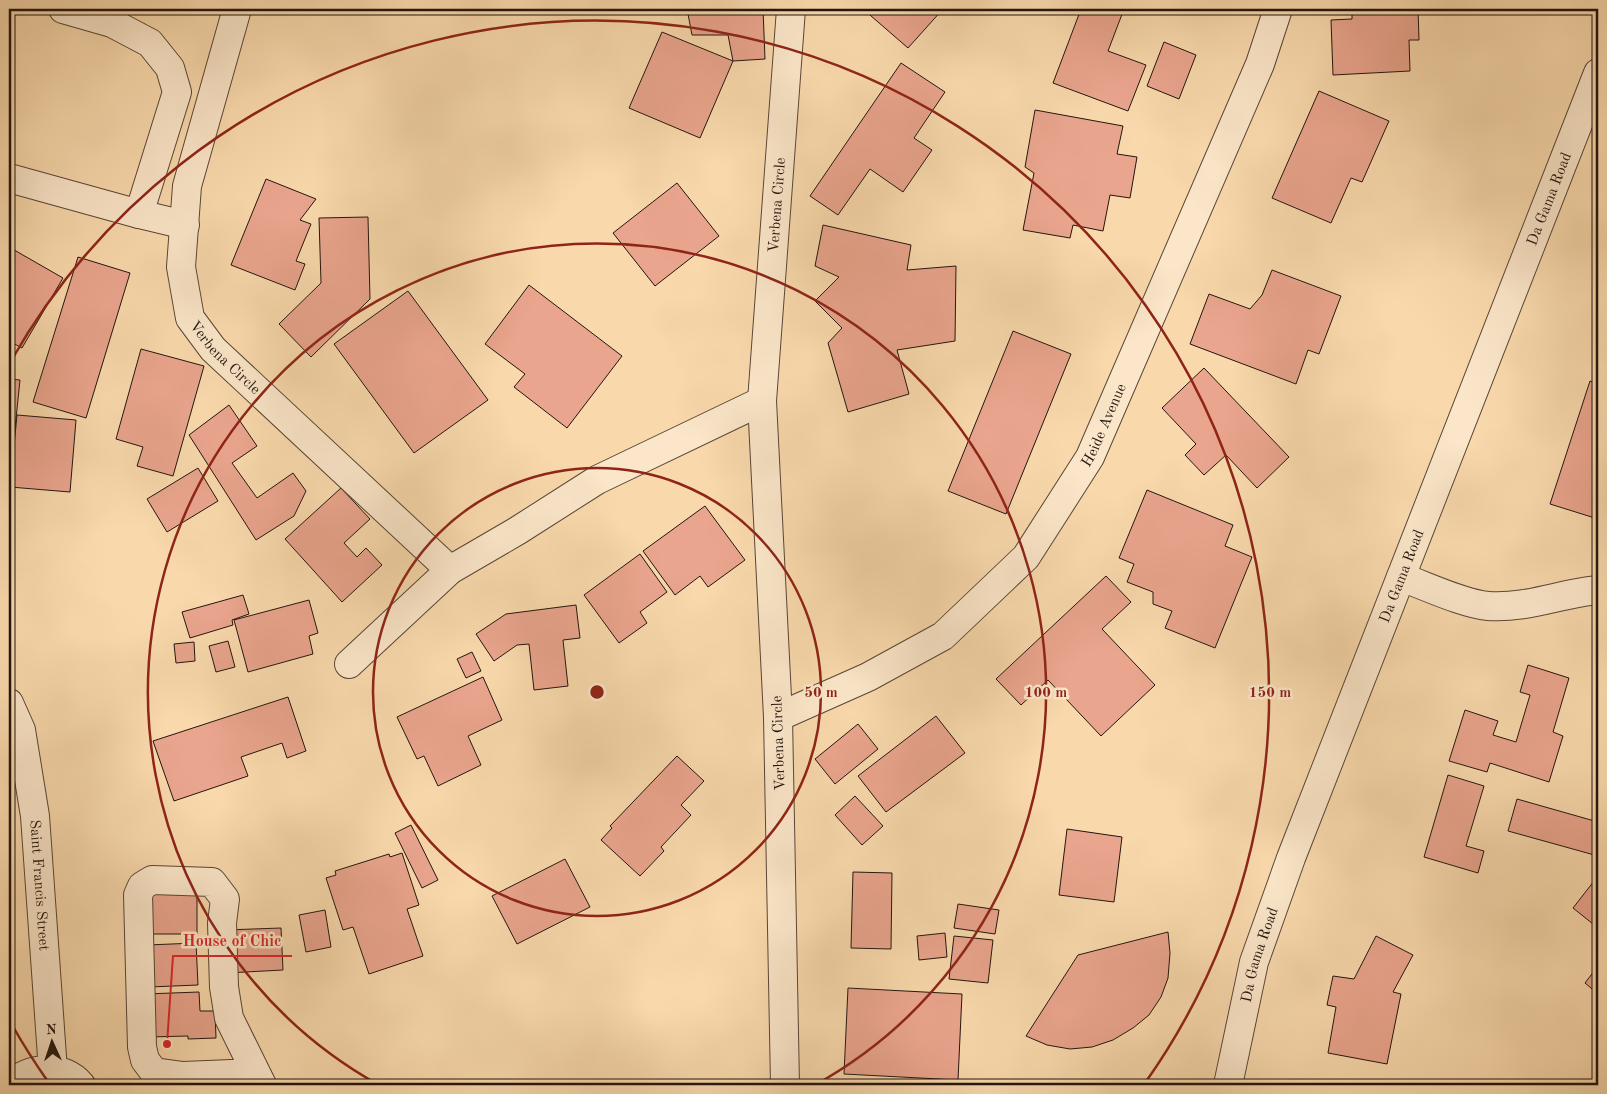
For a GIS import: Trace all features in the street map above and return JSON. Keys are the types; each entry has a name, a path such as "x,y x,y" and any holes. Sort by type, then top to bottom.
{"street":[{"path":"63,9 112,23 150,43 170,68 177,92 139,214"},
{"name":"Verbena Circle","path":"237,9 187,186 181,267 190,318 214,349 450,570"},
{"name":"Verbena Circle","path":"785,1085 778,716 762,401 791,9"},
{"name":"Heide Avenue","path":"778,716 868,677 943,636 1026,557 1090,457 1260,64 1278,9"},
{"name":"Da Gama Road","path":"1228,1085 1254,962 1291,858 1598,74"},
{"path":"9,178 184,225"},
{"path":"349,664 450,570 517,531 597,480 762,401"},
{"path":"1401,577 1476,605 1490,606 1546,600 1577,591 1598,590"},
{"name":"Saint Francis Street","path":"9,702 21,730 35,816 52,1071"},
{"path":"152,880 212,882 225,899 222,923 224,987 229,1018 259,1079 183,1076 154,1072 144,1060 142,1047 138,895 142,886 152,880"},
{"path":"10,1085 17,1078 32,1071 48,1069 64,1073 78,1081 81,1085"}],"building":[{"path":"687,9 763,9 765,59 733,61 728,35 692,35"},
{"path":"863,9 943,9 908,48"},
{"path":"1081,9 1124,9 1108,51 1146,65 1128,111 1053,83"},
{"path":"1352,9 1418,9 1419,40 1409,40 1410,71 1333,75 1331,20 1352,19"},
{"path":"662,32 733,61 700,138 629,108"},
{"path":"1164,42 1196,55 1179,99 1147,86"},
{"path":"901,63 945,92 914,138 932,150 903,192 870,169 838,215 810,196"},
{"path":"1319,91 1389,121 1362,182 1351,178 1331,223 1272,198"},
{"path":"1035,110 1123,126 1117,154 1137,157 1130,198 1110,195 1103,231 1073,225 1070,238 1023,230 1034,173 1025,167"},
{"path":"266,179 316,199 300,220 311,224 296,261 305,264 295,290 231,265"},
{"path":"677,183 719,236 655,286 613,233"},
{"path":"368,217 370,299 311,357 279,324 321,283 319,218"},
{"path":"823,225 911,245 907,270 956,266 955,341 897,350 909,394 848,412 828,343 842,328 815,301 839,277 815,266"},
{"path":"9,247 63,278 22,348 9,341"},
{"path":"78,257 130,273 86,418 33,402"},
{"path":"1272,270 1341,296 1319,354 1308,350 1296,384 1190,344 1209,294 1250,309 1262,295"},
{"path":"529,285 622,356 567,428 514,387 525,374 485,344"},
{"path":"408,291 488,400 414,453 334,344"},
{"path":"1013,331 1071,354 1006,514 948,491"},
{"path":"141,349 204,366 173,476 137,466 143,447 116,439"},
{"path":"1204,368 1289,457 1257,488 1226,455 1204,475 1185,455 1196,444 1162,408"},
{"path":"9,379 20,380 14,438 9,437"},
{"path":"1590,381 1598,384 1598,519 1550,504"},
{"path":"229,405 257,446 232,463 257,498 293,473 306,491 294,516 256,540 189,435"},
{"path":"17,415 76,420 70,492 10,487"},
{"path":"198,468 218,501 167,532 147,499"},
{"path":"341,488 370,519 344,543 357,557 366,548 382,565 342,602 285,539"},
{"path":"1147,490 1233,525 1225,546 1252,557 1215,648 1165,628 1172,611 1153,604 1153,592 1127,582 1134,564 1119,558"},
{"path":"705,506 745,560 708,587 700,576 675,595 643,551"},
{"path":"640,554 667,592 640,612 647,623 619,643 584,595"},
{"path":"1106,576 1131,602 1102,629 1155,685 1101,736 1048,680 1021,705 996,679"},
{"path":"243,595 249,614 232,620 233,625 190,638 182,612"},
{"path":"309,600 318,633 309,636 313,654 248,672 234,620"},
{"path":"576,605 580,638 563,640 568,686 534,690 529,644 517,645 494,661 476,634 506,614"},
{"path":"228,641 235,667 216,672 209,646"},
{"path":"194,642 195,661 176,663 174,644"},
{"path":"472,652 481,671 466,678 457,659"},
{"path":"1528,665 1569,678 1553,732 1563,736 1549,782 1490,763 1487,772 1449,761 1465,710 1498,721 1493,735 1516,742 1530,695 1520,692"},
{"path":"483,677 502,720 468,736 481,765 438,786 424,756 417,759 397,717"},
{"path":"288,697 306,751 287,758 282,743 241,757 248,776 174,801 153,741"},
{"path":"936,716 965,753 886,812 858,776"},
{"path":"858,724 878,749 835,784 815,759"},
{"path":"677,756 704,781 681,805 691,815 661,847 664,851 640,876 601,840 612,828 610,826"},
{"path":"1448,775 1484,786 1466,846 1484,851 1478,873 1424,857"},
{"path":"855,796 883,826 862,845 835,815"},
{"path":"1517,799 1598,822 1598,856 1508,831"},
{"path":"411,825 438,880 422,888 395,833"},
{"path":"1067,829 1122,837 1114,902 1059,895"},
{"path":"402,853 419,905 407,909 423,956 369,974 353,927 343,930 326,878 336,875 335,871 389,854 390,857"},
{"path":"565,859 590,907 517,944 492,896"},
{"path":"853,872 892,873 891,949 851,948"},
{"path":"1598,876 1598,928 1573,908"},
{"path":"149,889 197,889 197,934 150,934"},
{"path":"958,904 999,910 995,934 954,928"},
{"path":"325,910 331,947 306,952 299,915"},
{"path":"281,928 283,970 227,973 225,930"},
{"path":"1168,932 1170,953 1168,978 1161,997 1149,1015 1133,1028 1113,1040 1092,1047 1070,1049 1047,1045 1026,1036 1078,955"},
{"path":"945,933 947,957 919,960 917,936"},
{"path":"954,936 993,940 988,983 949,979"},
{"path":"1376,936 1413,955 1393,992 1401,994 1387,1064 1328,1053 1336,1007 1327,1005 1333,976 1354,979"},
{"path":"196,943 198,985 149,987 147,945"},
{"path":"1598,966 1598,994 1585,983"},
{"path":"848,988 962,994 958,1080 844,1074"},
{"path":"199,992 200,1011 215,1011 216,1038 188,1039 188,1036 147,1037 145,994"}],"place":[{"name":"House of Chic","path":"167,1044"}]}
